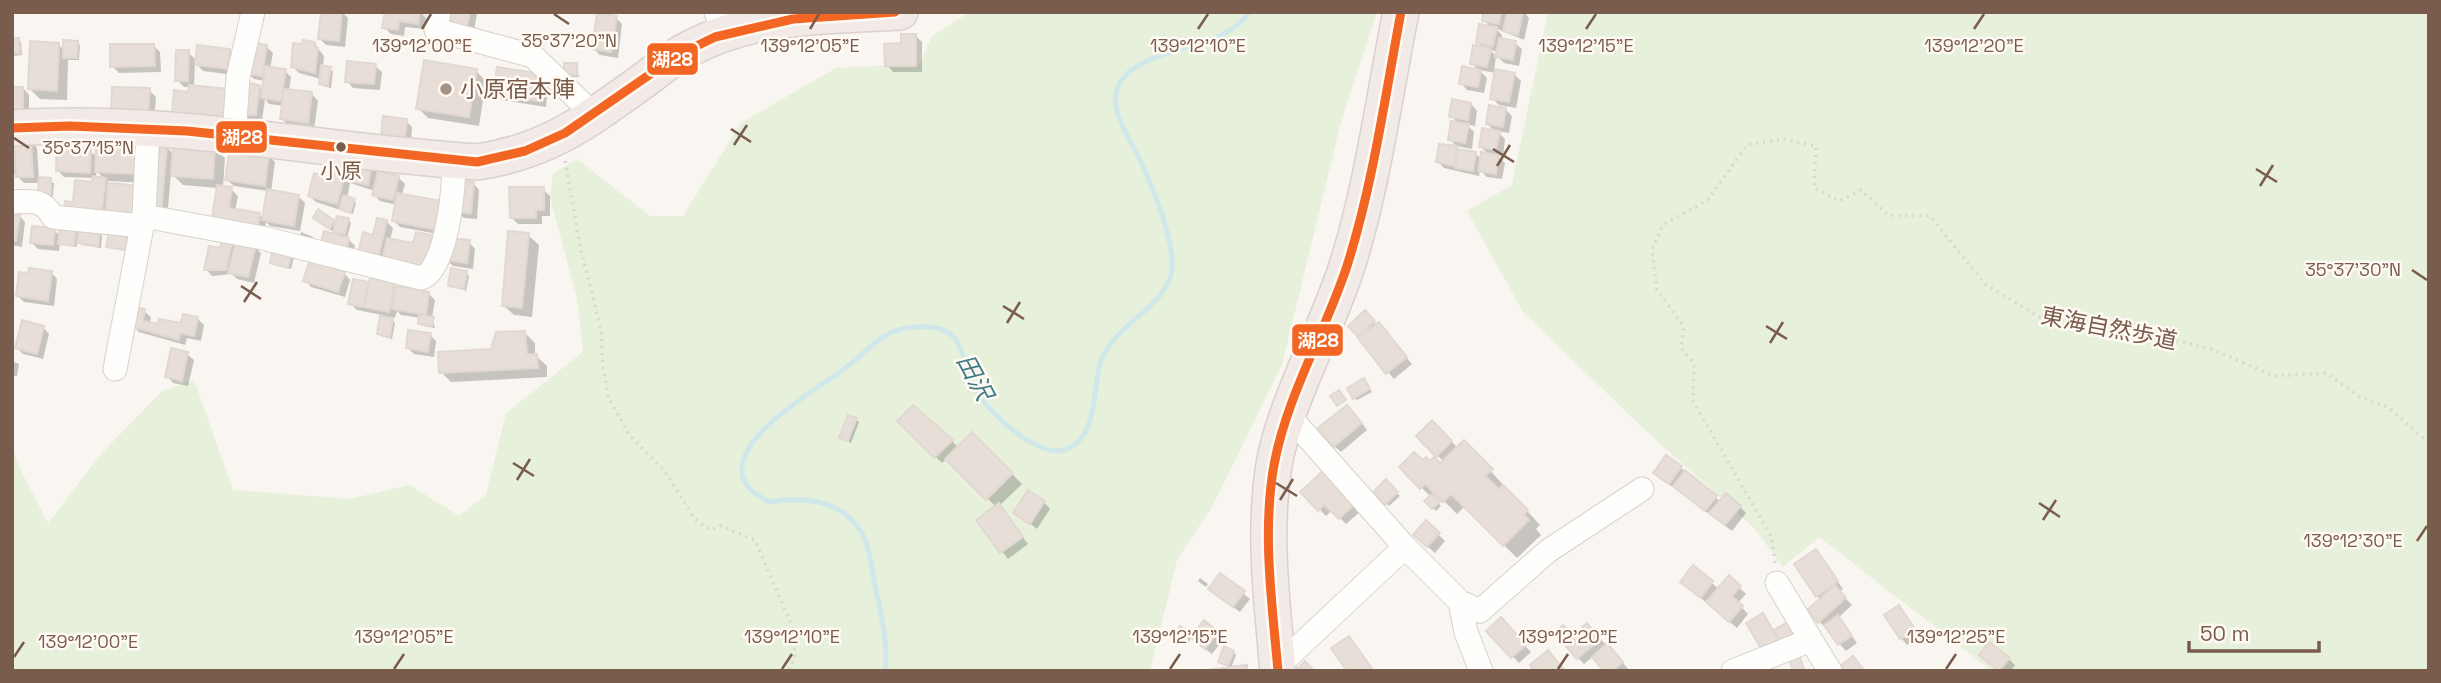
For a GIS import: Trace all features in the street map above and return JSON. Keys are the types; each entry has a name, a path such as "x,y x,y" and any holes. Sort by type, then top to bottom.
{"highway":[{"path":"12,128 58,126 148,129 477,162 527,153 554,141 689,49 720,23 900,12"},
{"path":"1278,669 1271,583 1271,495 1276,455 1348,265 1401,12"}],"street":[{"path":"234,137 238,77 253,12"},
{"path":"439,12 436,30 533,56 550,69 594,115"},
{"path":"115,369 143,221 148,129"},
{"path":"12,202 38,201 46,205 54,216 143,221 263,238 421,278 431,273 436,264 448,226 455,177 453,161"},
{"path":"1289,416 1405,547 1460,602 1480,611 1548,551 1642,489"},
{"path":"1278,669 1405,547"},
{"path":"1777,583 1830,671"},
{"path":"1460,602 1466,632 1481,671"},
{"path":"1733,671 1811,639"}],"path":[{"name":"東海自然歩道","path":"1777,583 1772,538 1693,401 1694,363 1681,348 1684,327 1657,290 1652,250 1663,225 1708,200 1747,145 1784,139 1816,146 1814,188 1839,201 1861,190 1888,215 1930,216 1985,284 2039,317 2105,323 2211,349 2274,376 2326,373 2358,397 2388,407 2429,443"},
{"path":"564,155 581,250 601,330 603,368 610,399 631,436 663,469 695,519 710,530 721,526 755,540 793,628 795,655 789,671"}],"green space":[{"path":"970,12 1377,12 1341,122 1282,365 1212,507 1177,560 1150,671 12,671 12,444 19,467 48,523 102,453 162,391 194,380 233,490 350,499 410,485 459,516 486,495 506,413 583,352 577,299 550,197 553,174 577,159 650,216 683,216 741,123 836,68 920,64 932,36"},
{"path":"1548,12 2429,12 2429,671 1992,671 1819,537 1783,567 1754,528 1645,430 1523,312 1467,211 1512,185"}],"building":[{"path":"321,12 342,12 339,41 318,39"},
{"path":"385,12 420,12 418,24 399,21 398,30 382,28"},
{"path":"449,12 470,12 466,31 447,27"},
{"path":"1483,12 1501,12 1499,24 1482,21"},
{"path":"1507,12 1523,12 1518,35 1503,31"},
{"path":"597,13 617,16 611,52 592,49"},
{"path":"1479,24 1497,27 1493,46 1476,43"},
{"path":"901,34 916,34 916,66 885,66 884,44 901,43"},
{"path":"12,38 19,38 20,53 12,53"},
{"path":"1499,38 1516,41 1513,60 1495,57"},
{"path":"63,40 78,41 77,58 63,58"},
{"path":"303,40 315,42 315,48 318,48 315,73 291,67 293,43 302,44"},
{"path":"30,41 59,43 57,91 28,89"},
{"path":"251,42 267,45 262,76 245,73"},
{"path":"110,44 154,44 155,66 110,67"},
{"path":"197,45 230,49 228,69 195,65"},
{"path":"1473,45 1491,48 1487,67 1470,64"},
{"path":"176,50 189,50 188,81 175,81"},
{"name":"小原宿本陣","path":"424,60 477,69 469,117 416,109"},
{"path":"347,61 376,64 374,84 345,82"},
{"path":"564,63 577,63 577,75 564,75"},
{"path":"321,65 331,67 328,86 319,84"},
{"path":"265,66 286,69 281,101 261,98"},
{"path":"1462,66 1481,70 1478,87 1459,84"},
{"path":"497,67 544,74 540,101 493,94"},
{"path":"1495,69 1515,73 1509,102 1490,99"},
{"path":"242,82 260,85 256,115 235,114"},
{"path":"189,85 230,89 227,119 172,114 174,90 188,92"},
{"path":"12,87 23,87 23,118 12,117"},
{"path":"112,87 150,88 148,115 111,113"},
{"path":"284,89 312,92 308,123 280,119"},
{"path":"1452,99 1471,103 1468,120 1449,117"},
{"path":"1489,105 1506,108 1503,127 1486,124"},
{"path":"383,116 407,119 405,140 381,137"},
{"path":"1451,121 1469,124 1465,143 1448,140"},
{"path":"1482,128 1500,131 1496,150 1479,147"},
{"path":"31,139 33,177 16,177 14,140"},
{"path":"96,139 139,141 138,174 95,172"},
{"path":"57,143 91,149 90,173 56,171"},
{"path":"173,143 215,146 213,179 171,176"},
{"path":"153,144 167,145 161,214 147,213"},
{"path":"1439,144 1457,146 1454,166 1436,162"},
{"path":"230,148 269,153 265,186 225,180"},
{"path":"1458,149 1476,152 1473,171 1455,168"},
{"path":"1481,152 1499,155 1496,174 1478,171"},
{"path":"349,161 372,166 368,185 345,180"},
{"path":"333,171 345,175 337,204 308,196 314,173 331,178"},
{"path":"378,171 399,176 393,200 372,195"},
{"path":"93,176 106,178 101,218 64,213 65,201 73,202 75,180 92,182"},
{"path":"39,177 51,178 51,194 38,194"},
{"path":"458,181 474,182 471,213 455,212"},
{"path":"108,183 140,186 137,219 105,216"},
{"path":"217,185 232,187 229,208 260,213 257,233 211,226"},
{"path":"509,187 544,187 544,210 536,210 536,218 510,218"},
{"path":"267,189 299,195 294,226 262,220"},
{"path":"397,193 442,201 437,230 392,221"},
{"path":"343,195 355,199 350,213 339,209"},
{"path":"318,209 335,221 329,229 313,218"},
{"path":"12,213 20,214 16,241 12,240"},
{"path":"337,216 349,218 345,234 333,232"},
{"path":"377,218 387,220 378,259 358,254 363,232 373,235"},
{"path":"32,226 55,228 53,245 30,243"},
{"path":"60,226 76,228 74,246 58,244"},
{"path":"79,228 100,231 98,246 77,243"},
{"path":"324,231 349,238 345,256 320,247"},
{"path":"508,231 529,233 522,308 502,306"},
{"path":"109,232 127,235 125,250 106,247"},
{"path":"416,232 435,236 428,271 382,261 387,238 413,243"},
{"path":"447,238 470,240 467,263 445,260"},
{"path":"222,240 232,242 226,270 204,270 209,246 220,248"},
{"path":"236,240 256,245 248,277 228,273"},
{"path":"273,248 292,252 288,268 270,263"},
{"path":"310,260 345,272 338,292 303,281"},
{"path":"29,268 52,271 48,301 16,296 19,272 28,273"},
{"path":"451,268 467,271 464,289 448,286"},
{"path":"370,278 395,283 389,312 364,307"},
{"path":"353,279 368,282 363,307 348,304"},
{"path":"396,286 429,292 426,315 392,309"},
{"path":"134,307 145,309 143,321 158,324 159,319 181,323 183,314 198,317 194,336 180,333 179,340 130,326"},
{"path":"1365,310 1375,321 1358,337 1348,326"},
{"path":"419,315 434,317 432,326 418,324"},
{"path":"380,316 393,318 390,337 377,334"},
{"path":"22,320 44,326 37,354 15,348"},
{"path":"1379,322 1407,357 1386,374 1358,338"},
{"path":"408,330 431,333 428,352 406,348"},
{"path":"525,331 527,354 537,354 538,368 439,373 438,352 491,349 496,332"},
{"path":"171,348 188,352 182,381 165,377"},
{"path":"1364,378 1370,389 1353,399 1347,388"},
{"path":"1339,390 1346,400 1337,406 1330,396"},
{"path":"913,405 953,440 934,458 897,421"},
{"path":"1347,405 1362,423 1333,447 1318,428"},
{"path":"848,415 857,418 848,441 839,438"},
{"path":"1432,420 1452,441 1436,457 1416,436"},
{"path":"972,432 1013,473 986,500 945,459"},
{"path":"1464,440 1493,469 1485,476 1499,489 1503,485 1528,510 1524,515 1529,520 1503,546 1451,494 1443,502 1425,484 1420,489 1399,467 1414,452 1423,460 1426,457 1430,461 1434,457 1440,463"},
{"path":"1666,455 1682,466 1669,484 1653,473"},
{"path":"1324,470 1356,503 1339,519 1324,505 1318,511 1300,492"},
{"path":"1685,470 1717,496 1705,511 1673,486"},
{"path":"1386,479 1398,492 1385,505 1373,492"},
{"path":"1028,490 1045,501 1030,524 1013,513"},
{"path":"1726,493 1741,506 1725,525 1709,513"},
{"path":"1432,494 1440,502 1432,509 1424,501"},
{"path":"999,503 1023,537 1000,553 976,520"},
{"path":"1426,520 1440,533 1427,547 1413,535"},
{"path":"1816,549 1838,581 1816,597 1794,564"},
{"path":"1693,565 1713,581 1701,598 1680,582"},
{"path":"1220,573 1245,591 1233,607 1208,589"},
{"path":"1729,575 1741,586 1732,596 1743,606 1729,622 1706,602"},
{"path":"1835,585 1846,598 1818,623 1807,610"},
{"path":"1899,605 1915,629 1900,639 1884,615"},
{"path":"1763,613 1782,646 1765,655 1746,623"},
{"path":"1838,615 1852,636 1838,645 1824,625"},
{"path":"1501,617 1526,645 1511,658 1486,631"},
{"path":"1204,620 1218,632 1205,649 1191,637"},
{"path":"1791,620 1801,638 1785,648 1774,630"},
{"path":"1587,623 1600,639 1577,659 1554,633 1563,625 1573,635"},
{"path":"1180,626 1191,633 1184,644 1173,637"},
{"path":"1349,636 1372,671 1347,671 1331,648"},
{"path":"1989,642 2010,658 1999,671 1979,655"},
{"path":"1607,643 1623,662 1612,671 1604,671 1592,657"},
{"path":"1224,646 1234,651 1228,666 1218,662"},
{"path":"1548,650 1565,671 1534,671 1530,665"},
{"path":"1799,655 1804,669 1793,671 1789,659"},
{"path":"1853,656 1864,670 1834,671"},
{"path":"1305,661 1314,671 1295,671"},
{"path":"1247,665 1247,671 1200,671"}],"waterway":[{"name":"田沢","path":"885,671 886,650 882,620 868,549 858,527 829,505 806,500 769,502 764,499 745,482 742,472 744,457 753,442 782,413 844,369 880,339 900,330 921,327 937,328 952,335 961,349 976,390 1016,433 1030,442 1057,451 1069,448 1079,441 1090,421 1098,372 1108,348 1161,294 1172,270 1170,245 1162,215 1119,117 1116,108 1117,90 1126,75 1140,64 1220,35 1237,26 1249,12"}],"transit line":[{"name":"湖28","path":"12,128 70,126 187,131 477,162 525,151 565,133 678,55 715,37 793,19 895,12"},
{"name":"湖28","path":"1278,671 1268,542 1274,465 1288,414 1338,291 1356,235 1378,140 1401,12"}],"place":[{"name":"小原宿本陣","path":"446,89"},
{"name":"小原","path":"341,147"}]}
